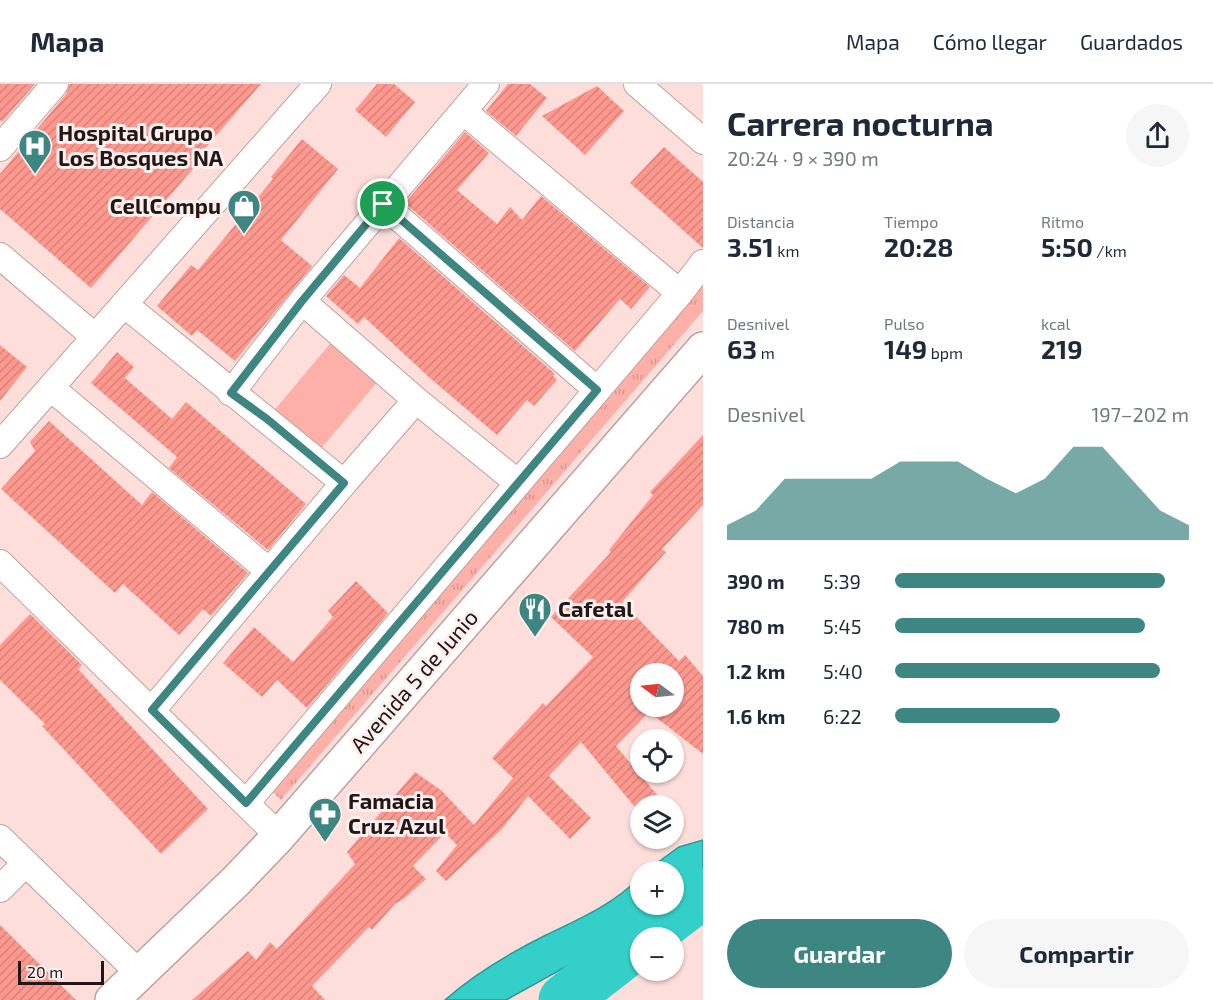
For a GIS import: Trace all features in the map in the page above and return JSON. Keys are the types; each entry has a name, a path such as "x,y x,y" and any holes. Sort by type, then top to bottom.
{"street":[{"path":"0,147 55,84"},
{"path":"0,446 318,84"},
{"path":"231,393 302,301 486,84"},
{"path":"637,84 703,141"},
{"path":"463,111 680,293"},
{"path":"383,204 597,390"},
{"path":"0,255 95,338"},
{"path":"246,803 680,293 703,263"},
{"path":"302,301 416,400 518,483"},
{"path":"124,304 344,483"},
{"name":"Avenida 5 de Junio","path":"112,1000 237,881 279,836 703,349"},
{"path":"51,388 269,571"},
{"path":"152,710 416,400"},
{"path":"0,563 279,836"},
{"path":"0,838 141,974"},
{"path":"0,889 26,863"}],"green space":[{"path":"703,285 703,311 281,800 270,790"},
{"path":"339,333 385,373 314,457 267,419"}],"water":[{"path":"703,840 703,886 684,892 684,861 660,861 676,849 684,849 684,846"},
{"path":"630,887 630,915 636,915 598,949 506,1000 445,1000 468,981 506,956 584,917"}],"building":[{"path":"0,84 35,84 2,122 0,120"},
{"path":"70,84 261,84 195,160 198,163 91,288 0,209 0,174 66,94"},
{"path":"377,84 394,84 415,102 386,137 355,110"},
{"path":"508,84 530,84 547,98 516,136 486,111"},
{"path":"597,86 624,111 585,155 542,116"},
{"path":"465,132 489,153 457,190 497,224 510,207 522,220 541,196 650,287 631,309 620,299 575,351 405,203"},
{"path":"302,139 338,169 281,240 312,266 235,361 197,330 192,336 157,306 191,265 198,270 273,179 271,177"},
{"path":"664,147 703,182 703,248 630,183"},
{"path":"399,238 555,374 553,376 557,380 534,406 527,400 497,435 431,379 364,317 358,324 326,296 344,275 360,288"},
{"path":"0,345 27,367 0,401"},
{"path":"117,352 134,367 125,378 172,419 186,402 306,504 268,550 169,468 177,457 91,383"},
{"path":"49,421 142,505 152,492 248,573 211,616 203,609 179,635 123,584 115,593 1,489 35,451 30,442"},
{"path":"703,435 703,505 662,549 666,552 622,602 679,661 685,655 703,676 703,754 684,739 684,729 671,729 655,717 684,717 684,663 630,663 630,717 644,717 616,746 630,763 630,783 647,783 657,795 630,795 630,801 581,742 549,776 591,818 570,839 528,796 502,829 446,881 436,871 457,845 445,833 413,866 426,879 395,904 372,930 369,927 312,986 325,1000 192,1000 248,951 256,960 270,942 277,949 355,864 347,852 415,772 442,791 474,825 513,778 492,758 543,703 546,706 593,657 551,617 611,552 609,550 653,495 650,492"},
{"path":"356,581 388,613 307,708 277,680 262,697 223,663 254,627 293,662 333,617 328,611"},
{"path":"30,614 82,665 78,669 208,809 161,854 42,726 45,724 0,680 0,645"},
{"path":"0,925 76,1000 0,1000"}],"waterway":[{"path":"658,927 703,893"},
{"path":"564,1000 630,949"}],"place":[{"name":"Hospital Grupo Los Bosques NA","path":"35,175"},
{"name":"CellCompu","path":"244,235"},
{"name":"Cafetal","path":"535,638"},
{"name":"Famacia Cruz Azul","path":"325,843"}],"route":[{"path":"383,204 597,390 246,803 152,710 344,483 267,419 231,393 302,301 383,204"}]}
